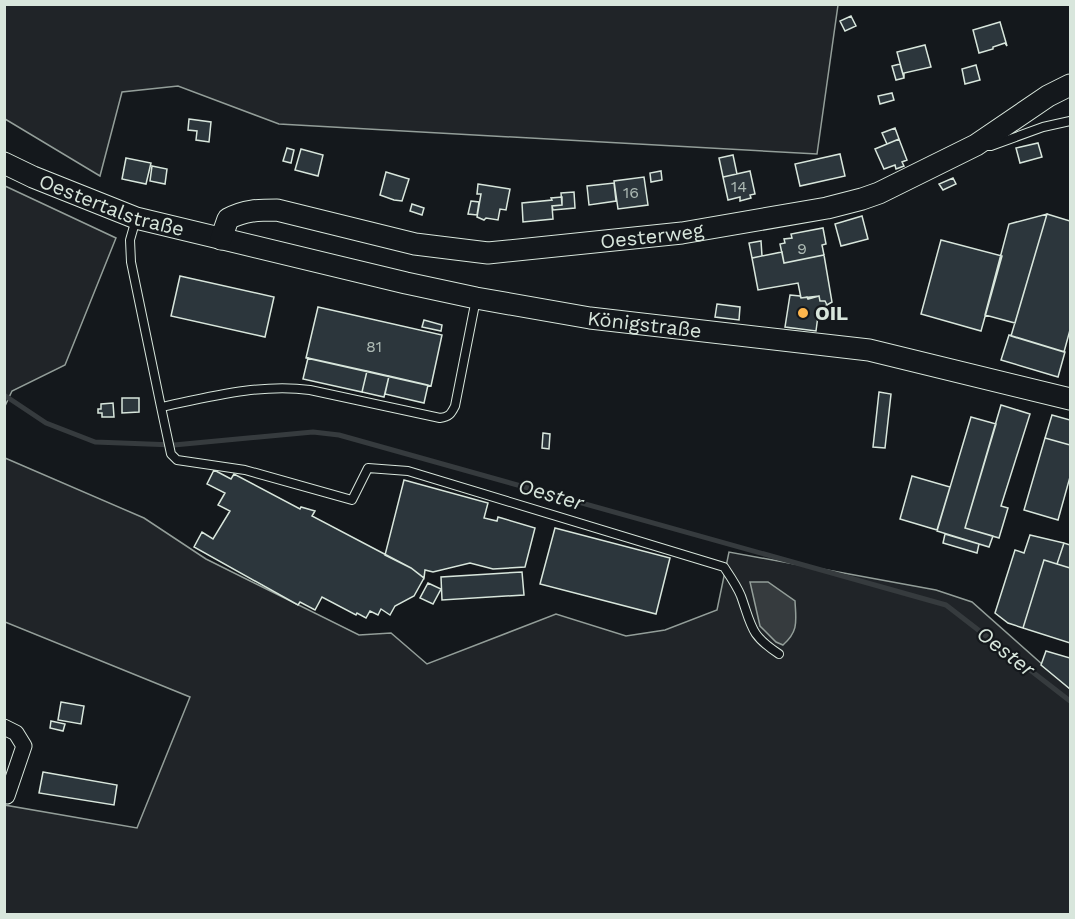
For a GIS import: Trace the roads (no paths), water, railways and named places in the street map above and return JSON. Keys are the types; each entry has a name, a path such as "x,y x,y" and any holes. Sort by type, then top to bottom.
{"main road":[{"name":"Oesterweg","path":"221,239 228,219 254,209 277,210 415,244 478,252 511,252 682,233 827,208 862,199 913,178 976,145 1048,96 1071,85"},
{"name":"Oestertalstraße","path":"4,163 136,218 221,239"},
{"name":"Königstraße","path":"221,239 476,298 590,318 869,350 1071,399"}],"street":[{"path":"4,727 16,733 24,746 7,796"}],"lane":[{"path":"976,145 991,146 1043,127 1071,122"},
{"path":"136,218 130,240 131,261 164,429 171,454 177,460 245,470 352,500 368,468 408,471 724,567 740,594 749,625 762,643 779,654"},
{"path":"161,406 262,389 292,387 440,418 447,417 452,414 455,406 476,298"}],"waterway":[{"name":"Oester","path":"4,395 46,423 95,442 174,445 313,432 339,435 946,605 1070,701"}],"place":[{"name":"OIL","path":"803,313"}]}
